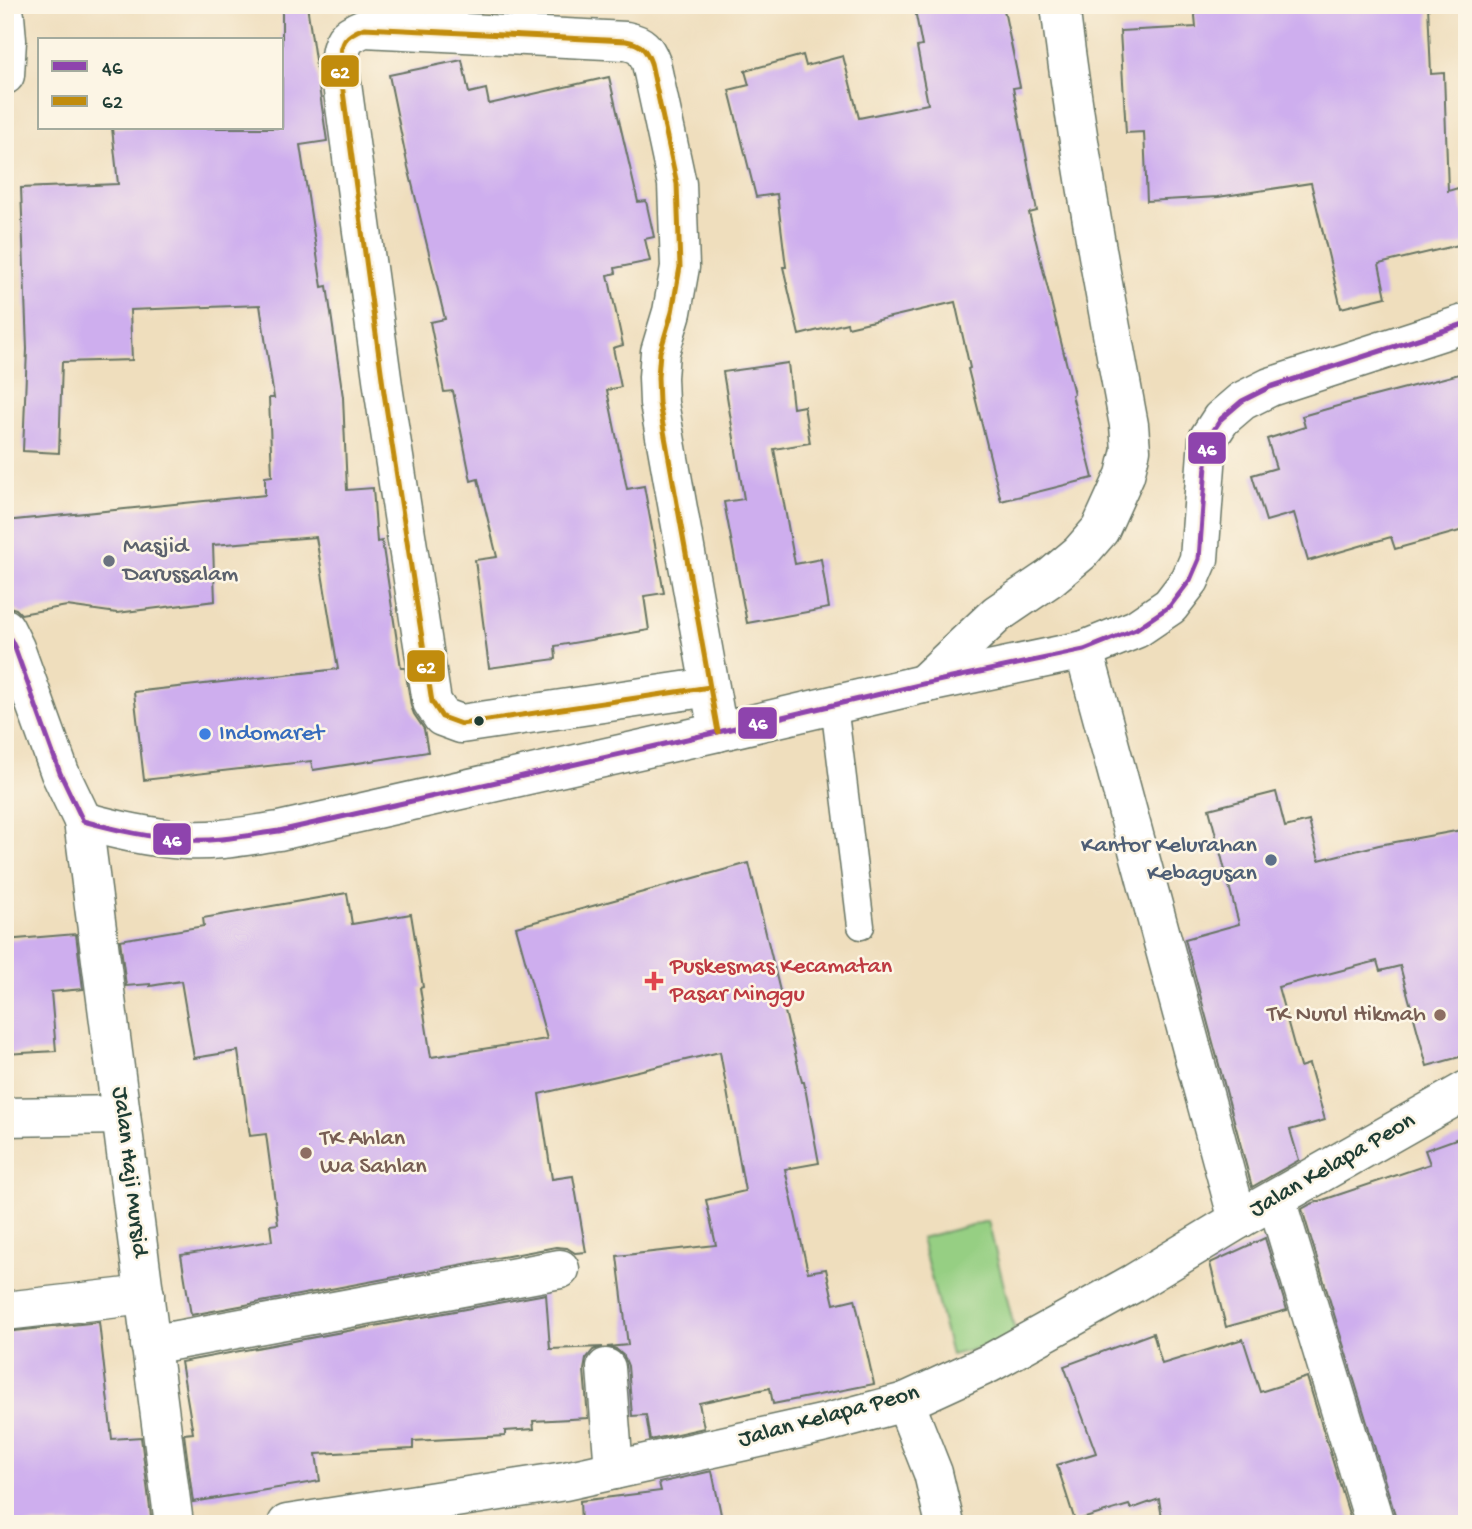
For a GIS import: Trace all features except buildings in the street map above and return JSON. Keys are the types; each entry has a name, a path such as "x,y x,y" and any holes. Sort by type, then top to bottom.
{"street":[{"path":"923,684 997,614 1050,578 1080,553 1100,530 1125,475 1131,450 1129,425 1069,83 1060,5"},
{"path":"5,16 5,75"},
{"path":"710,687 461,724 442,717 432,702 384,393 339,62 341,44 350,33 364,28 626,41 637,43 648,55 677,184 679,223 680,267 672,312 660,352 659,403 719,732"},
{"path":"83,821 139,835 188,840 230,838 279,831 923,684 1084,650 1136,629 1170,606 1190,580 1199,559 1208,439 1221,419 1242,401 1270,387 1467,323"},
{"name":"Jalan Haji Mursid","path":"5,628 15,648 60,773 83,821 173,1524"},
{"path":"1084,650 1238,1220"},
{"name":"Jalan Kelapa Peon","path":"288,1524 565,1481 826,1423 905,1402 990,1363 1467,1090"},
{"path":"5,1116 121,1115"},
{"path":"1276,1199 1375,1524"},
{"path":"150,1345 560,1269"},
{"path":"5,1311 145,1294"},
{"path":"606,1368 614,1470"},
{"path":"905,1402 933,1473 945,1524"}],"lane":[{"path":"834,705 861,926"}],"green space":[{"path":"988,1221 1017,1339 951,1355 921,1238"}],"transit line":[{"name":"62","path":"710,687 461,724 442,717 432,702 384,393 339,62 345,40 357,31 364,28 626,41 636,44 647,54 677,184 680,267 672,312 660,352 659,403 718,732"},
{"name":"46","path":"5,628 15,648 60,773 83,821 134,833 186,840 221,839 279,831 923,684 1084,650 1136,629 1170,606 1190,580 1199,559 1208,439 1221,419 1242,401 1270,387 1467,323"}],"place":[{"name":"Masjid Darussalam","path":"109,561"},
{"name":"Indomaret","path":"205,734"},
{"name":"Kantor Kelurahan Kebagusan","path":"1271,860"},
{"name":"Puskesmas Kecamatan Pasar Minggu","path":"654,981"},
{"name":"TK Nurul Hikmah","path":"1440,1015"},
{"name":"TK Ahlan Wa Sahlan","path":"306,1153"}]}
